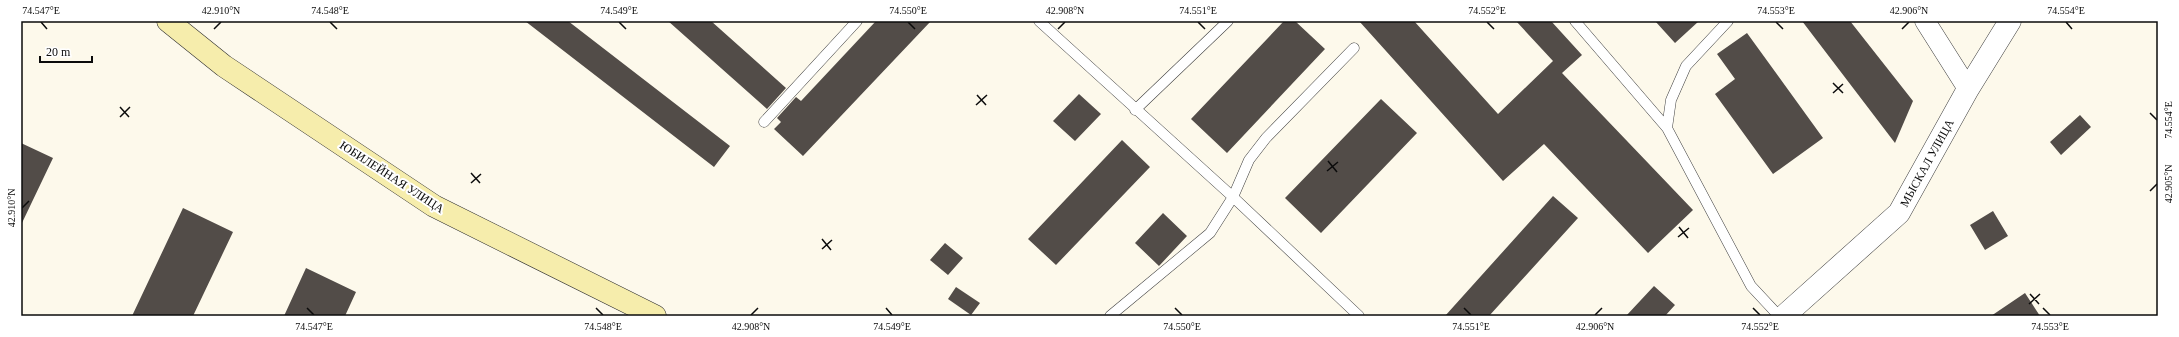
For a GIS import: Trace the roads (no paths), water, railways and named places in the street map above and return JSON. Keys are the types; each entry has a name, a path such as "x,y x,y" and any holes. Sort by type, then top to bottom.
{"main road":[{"name":"ЮБИЛЕЙНАЯ УЛИЦА","path":"168,21 224,66 434,206 655,316"}],"street":[{"path":"1925,21 1968,89"},
{"name":"МЫСКАЛ УЛИЦА","path":"1784,316 1899,212 1968,89 2010,21"}],"lane":[{"path":"764,122 857,21"},
{"path":"1039,21 1135,110 1233,197 1358,316"},
{"path":"1135,110 1228,21"},
{"path":"1575,21 1667,128 1751,286 1779,316"},
{"path":"1667,128 1671,100 1686,66 1728,21"},
{"path":"1110,316 1210,233 1233,197 1249,160 1266,138 1354,48"}]}
